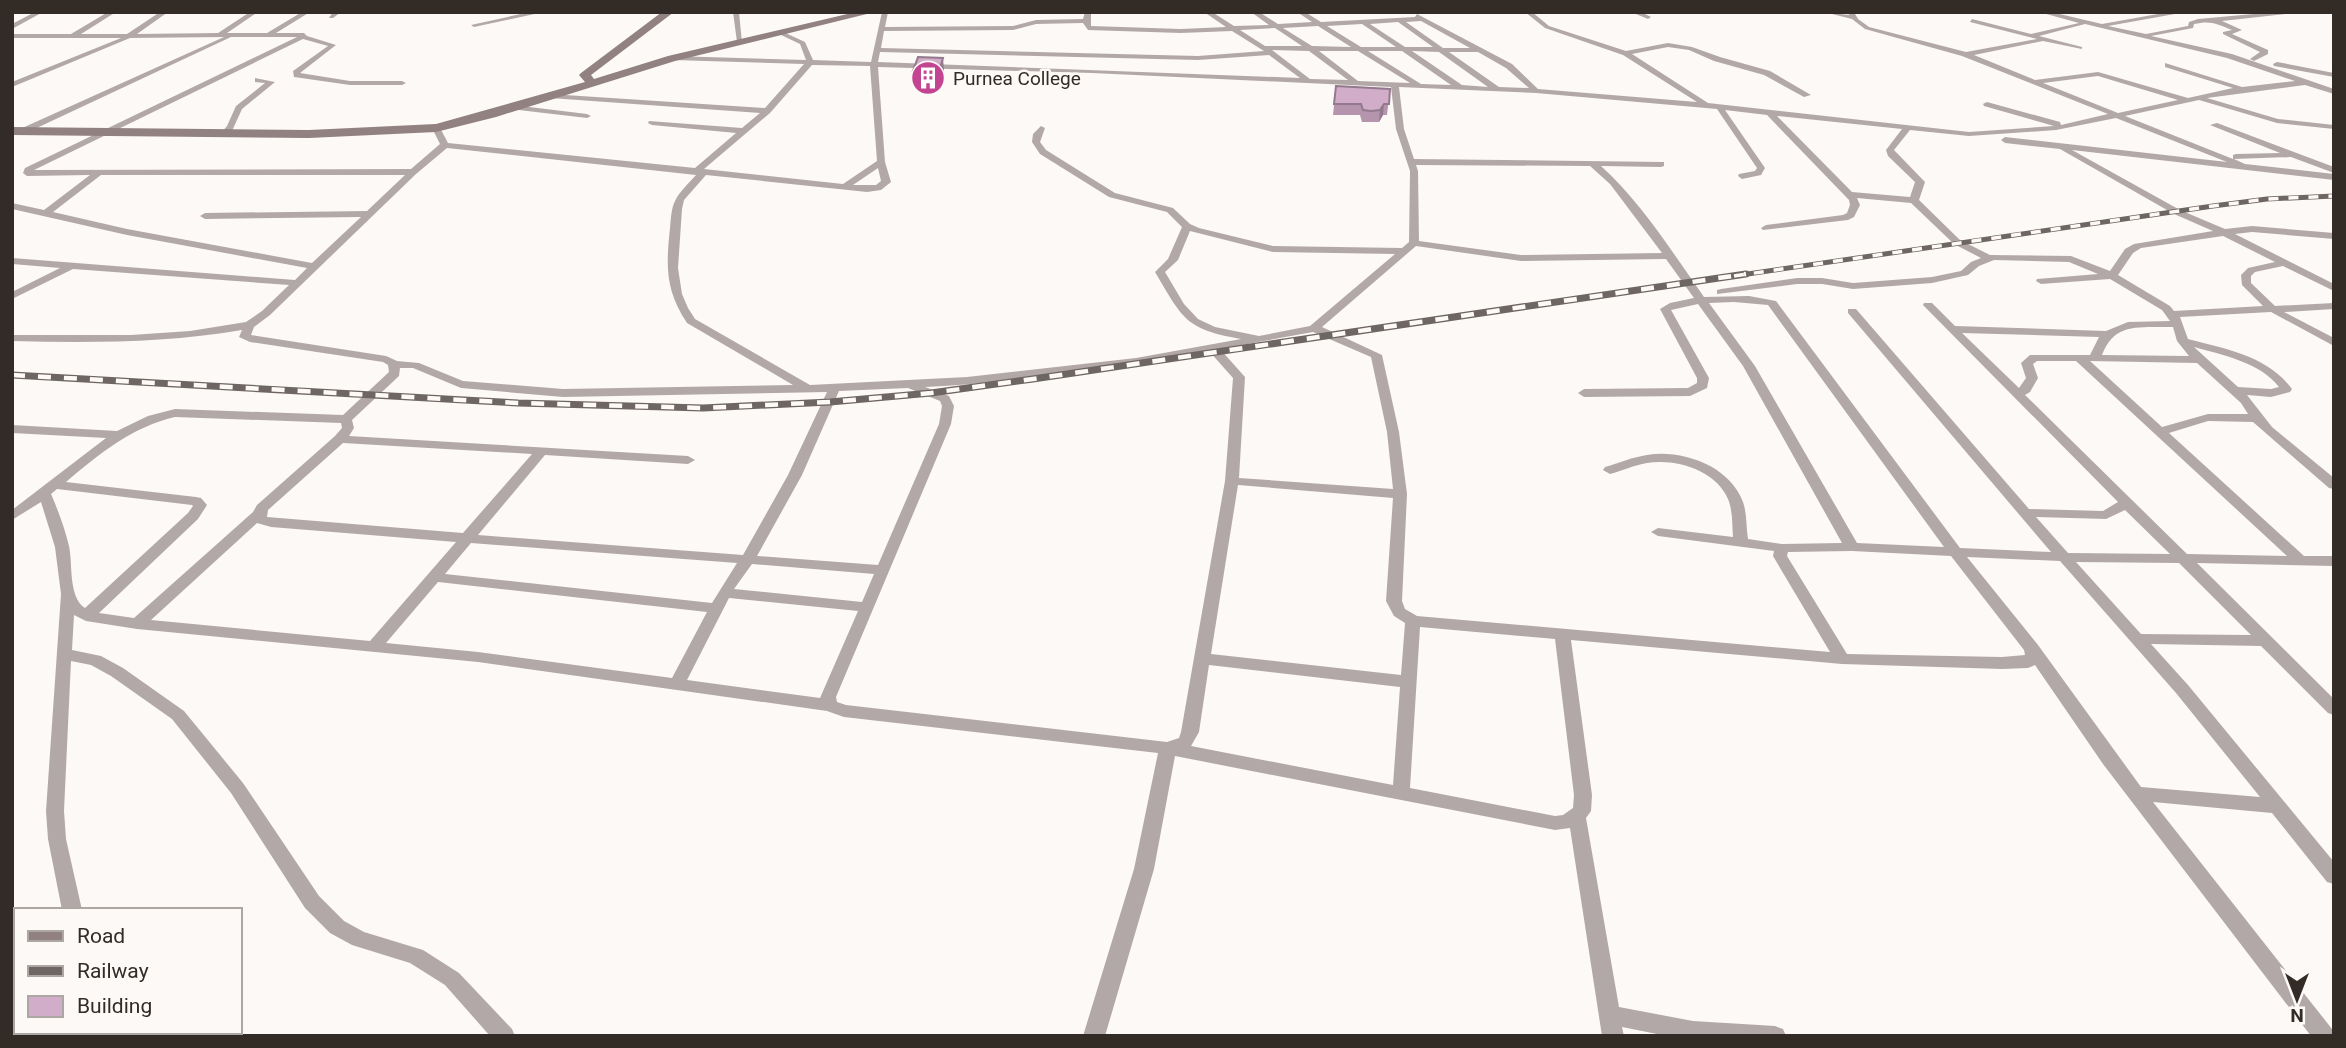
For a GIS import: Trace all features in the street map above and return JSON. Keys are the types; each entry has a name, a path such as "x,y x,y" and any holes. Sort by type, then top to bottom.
{"street":[{"path":"12,27 40,12"},
{"path":"73,36 113,12"},
{"path":"12,85 128,36 165,12"},
{"path":"219,36 255,12"},
{"path":"269,35 307,12"},
{"path":"474,25 541,12"},
{"path":"592,83 585,75 669,12"},
{"path":"736,12 740,42"},
{"path":"18,131 309,134 436,128 672,58 870,12"},
{"path":"885,12 874,65 881,162 886,182 878,188 699,174 445,145 249,325 245,337 386,359 394,364 415,365 461,384 541,392 835,388 967,381 1264,340 1314,328 1409,247 1415,171 1400,129 1395,85"},
{"path":"1021,12 1028,24"},
{"path":"1088,12 1088,28 1093,29 1187,30 1399,20 1419,15 1509,66 1536,91"},
{"path":"1207,12 1264,48 1308,81"},
{"path":"1254,12 1310,48 1357,83"},
{"path":"1300,12 1420,86"},
{"path":"1360,12 1376,21"},
{"path":"1528,12 1547,27 1626,53 1709,106"},
{"path":"1634,12 1648,17"},
{"path":"1827,12 1853,15 1875,31 1965,54 2241,165"},
{"path":"2042,12 2229,56 2334,92"},
{"path":"2097,25 2183,12"},
{"path":"2143,36 2191,27 2192,22 2302,12"},
{"path":"1399,20 1499,90"},
{"path":"2213,20 2237,29 2225,33 2265,52 2254,59"},
{"path":"881,29 1013,28 1028,24 1086,21"},
{"path":"1972,21 2080,48"},
{"path":"1362,22 1460,88"},
{"path":"2029,36 2087,23"},
{"path":"1182,57 1187,30"},
{"path":"781,33 803,43 810,62"},
{"path":"12,36 299,35 333,45 296,75 349,83 402,83"},
{"path":"18,131 232,36"},
{"path":"303,37 26,172 413,172"},
{"path":"1965,54 2044,40"},
{"path":"1626,53 1668,45 1689,48 1767,73 1807,95"},
{"path":"1264,48 1482,50"},
{"path":"877,50 1226,58 1271,53"},
{"path":"2229,56 2334,75"},
{"path":"672,58 1092,71 1536,91 1709,106 1969,134 2334,177"},
{"path":"807,388 691,321 678,305 672,282 680,199 699,174 742,131 767,111 810,62"},
{"path":"2168,65 2244,89"},
{"path":"2037,82 2098,74 2189,100"},
{"path":"226,132 234,124 236,111 271,82 258,80"},
{"path":"1969,134 2024,132 2244,89 2309,82"},
{"path":"550,96 767,111"},
{"path":"2200,98 2277,121 2334,127"},
{"path":"1987,104 2062,126"},
{"path":"513,107 587,117"},
{"path":"1720,108 1760,168 1758,173 1742,176"},
{"path":"1766,228 1845,218 1851,215 1855,205 1849,195 1771,114"},
{"path":"652,122 742,131"},
{"path":"2214,125 2334,170"},
{"path":"436,128 445,145"},
{"path":"1041,128 1036,142 1043,152 1112,195 1170,210 1186,226 1273,249 1409,247 1521,258 1667,256"},
{"path":"1907,128 1890,149 1891,154 1920,182 1914,200"},
{"path":"2059,146 2142,194 2334,288"},
{"path":"2224,158 2298,155"},
{"path":"844,187 881,162"},
{"path":"1411,162 1661,164"},
{"path":"1593,164 1613,182 1647,225 1749,366 1852,547"},
{"path":"45,214 99,173"},
{"path":"1849,195 1914,200 1957,242 1988,258"},
{"path":"12,206 313,267"},
{"path":"205,216 369,214"},
{"path":"1186,226 1173,260 1160,272 1177,302 1188,316 1201,325 1264,340"},
{"path":"2112,276 2129,251 2138,246 2223,232 2261,229 2334,236"},
{"path":"1584,393 1690,392 1699,389 1703,379 1665,309 1677,304 1797,281 1822,281 1853,286 1932,280 1964,273 1988,258 2064,258 2112,276 2174,319 2183,341 2199,360 2246,401 2257,419 2334,485"},
{"path":"12,261 297,283"},
{"path":"2285,263 2263,267 2246,275 2246,283 2256,297 2273,310 2334,343"},
{"path":"12,296 73,265"},
{"path":"2041,281 2112,276"},
{"path":"1701,298 1772,303 1957,554 2032,649 2137,794 2324,1036"},
{"path":"1928,305 2334,709"},
{"path":"1952,329 2108,334 2140,324 2174,319 2334,306"},
{"path":"1852,311 2025,513 2182,689 2334,876"},
{"path":"12,338 167,337 249,325"},
{"path":"1314,328 1376,355 1393,432 1400,495 1394,601 1399,612 1413,621 1842,659 2028,662 2033,656 2032,649"},
{"path":"2095,357 2108,334"},
{"path":"2183,341 2237,356 2274,376 2286,389 2271,393 2236,391"},
{"path":"1168,748 1185,742 1190,732 1232,481 1239,377 1213,349"},
{"path":"2019,394 2032,379 2027,363 2029,359 2043,355 2199,360"},
{"path":"2078,356 2301,561"},
{"path":"12,516 50,490 118,435 155,416 175,413 346,419 395,373 394,364"},
{"path":"829,705 828,696 945,424 948,406 945,399 907,383"},
{"path":"677,684 724,593 748,559 795,475 835,388"},
{"path":"2161,432 2194,418 2213,415 2257,419"},
{"path":"137,624 340,439 348,428 346,419"},
{"path":"12,429 118,435"},
{"path":"340,439 688,460"},
{"path":"374,647 541,452"},
{"path":"1610,470 1649,458 1662,457 1683,461 1715,474 1734,496 1741,543"},
{"path":"1232,481 1400,495"},
{"path":"50,490 62,547 67,589 55,811 57,839 72,908"},
{"path":"50,490 196,501 200,505 193,516 86,616"},
{"path":"2025,513 2106,516 2127,503"},
{"path":"259,514 261,520 271,523 883,570"},
{"path":"1658,532 1782,548 1852,547 1957,554 2334,561"},
{"path":"1782,548 1780,556 1842,659"},
{"path":"434,577 716,608"},
{"path":"67,589 74,608 86,616 137,624 478,657 829,705 844,711 1168,748 1555,823 1567,822 1577,816 1582,811 1583,795 1562,635"},
{"path":"724,593 867,607"},
{"path":"1401,794 1413,621"},
{"path":"2138,639 2268,641"},
{"path":"64,654 94,660 117,672 178,715 237,788 312,902 337,927 359,939 416,956 452,979 504,1036"},
{"path":"1202,659 1409,681"},
{"path":"1094,1036 1144,869 1168,748"},
{"path":"2137,794 2277,806"},
{"path":"1577,816 1611,1026 1775,1036"}],"building":[{"path":"918,57 943,58 939,71 913,71"},
{"path":"1336,86 1390,89 1389,104 1384,104 1380,110 1371,111 1363,110 1361,104 1334,104"}],"railway":[{"path":"1734,276 2213,206 2267,199 2334,196"},
{"path":"12,375 518,403 703,408 830,402 931,393 1033,379 1746,274"}],"place":[{"name":"Purnea College","path":"928,78"}]}
